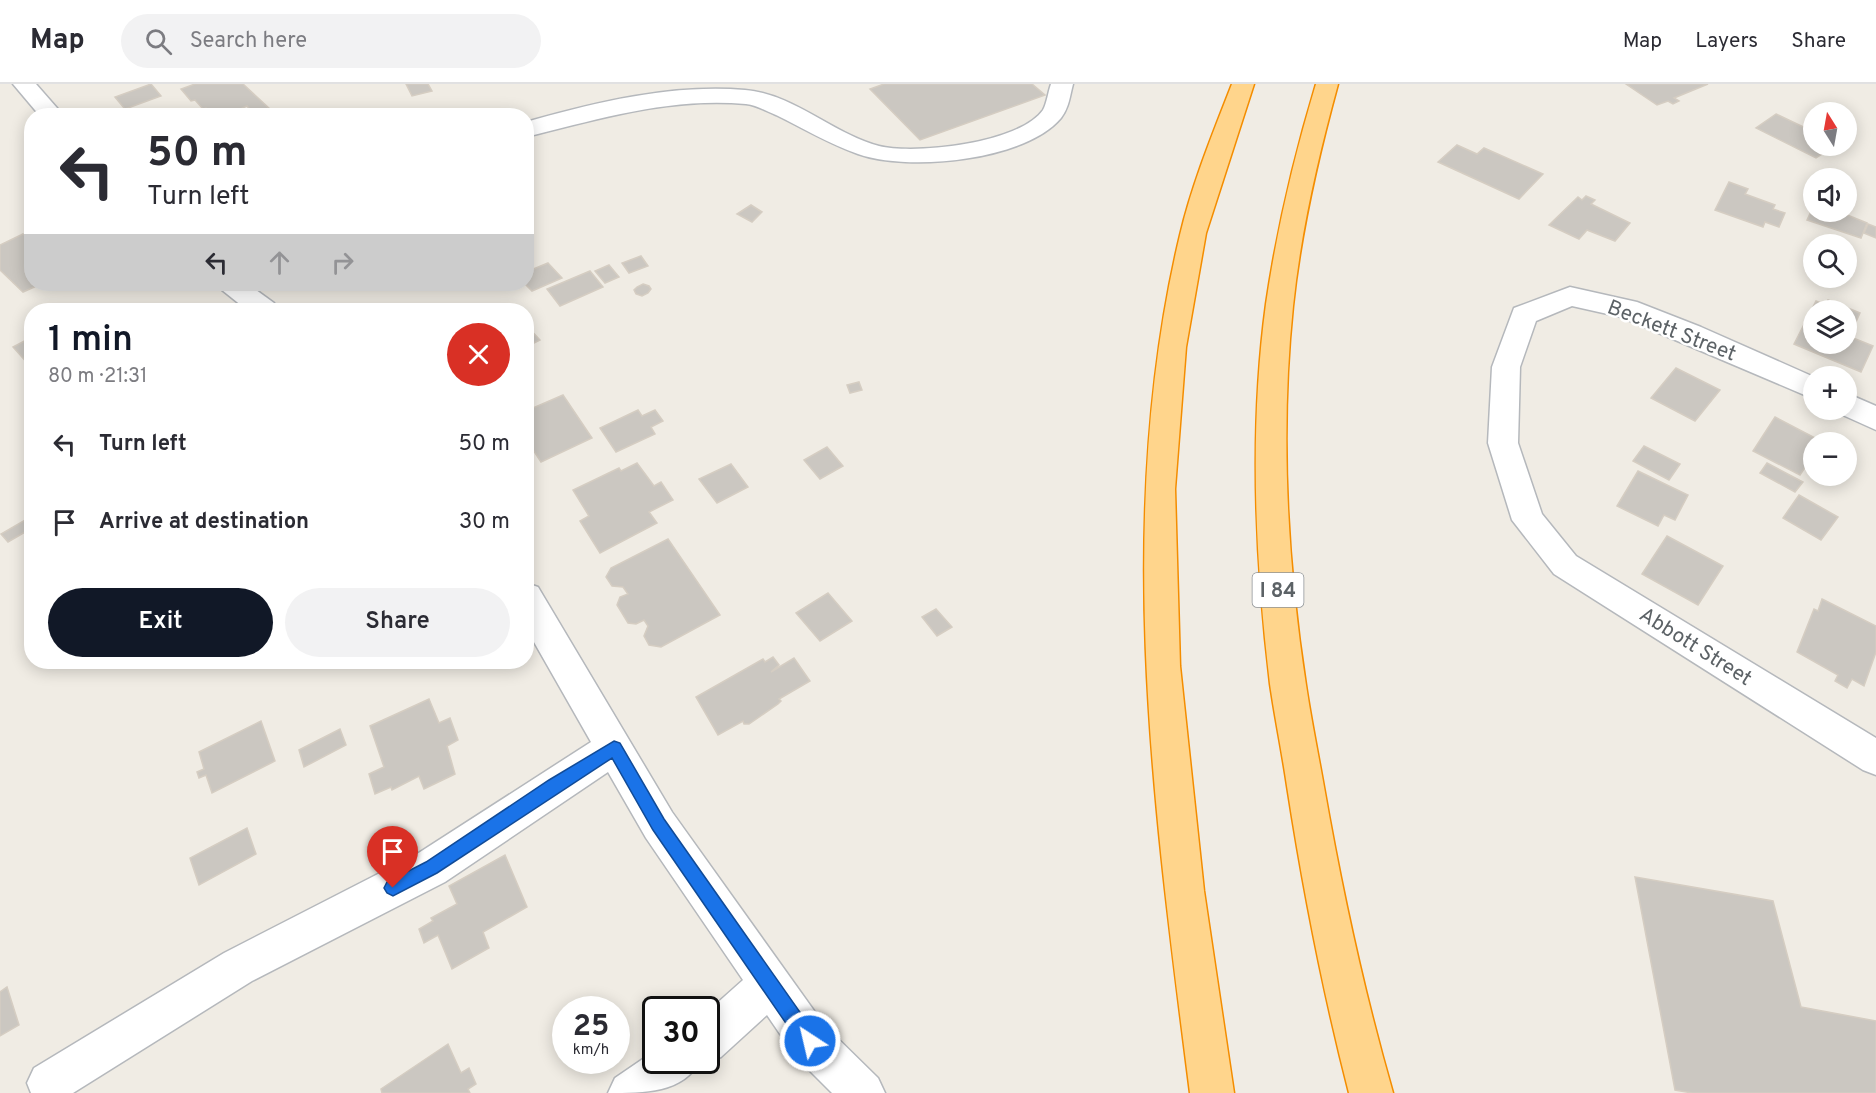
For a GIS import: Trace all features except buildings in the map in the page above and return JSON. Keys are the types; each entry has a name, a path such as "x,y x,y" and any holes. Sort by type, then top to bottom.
{"highway":[{"path":"1212,1093 1184,891 1163,666 1160,489 1172,347 1193,233 1243,84"},
{"name":"I 84","path":"1327,84 1303,168 1284,258 1275,333 1271,442 1274,542 1288,685 1321,875 1371,1093"}],"street":[{"path":"24,84 46,108"},
{"path":"534,128 640,100 663,97 749,97 877,153 954,154 997,144 1031,132 1052,114 1062,84"},
{"path":"240,291 255,303"},
{"name":"Beckett Street","path":"1528,520 1503,443 1506,368 1524,315 1570,296 1627,309 1691,334 1803,384"},
{"path":"1857,410 1876,419"},
{"name":"Abbott Street","path":"1528,520 1565,565 1876,758"},
{"path":"534,611 659,825 810,1041 863,1093"},
{"path":"49,1083 238,968 431,868 554,785 614,748"},
{"path":"720,1029 769,984"},
{"path":"630,1093 658,1074"}],"route":[{"path":"393,888 431,868 554,785 614,748 659,825 810,1041"}]}
